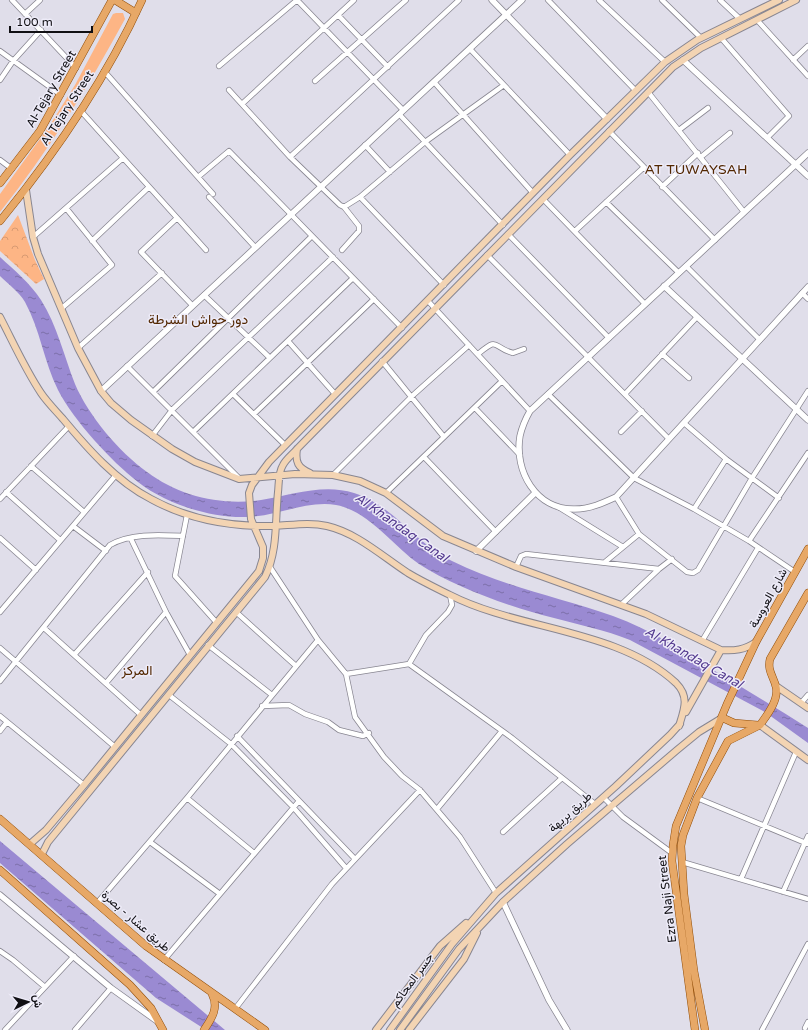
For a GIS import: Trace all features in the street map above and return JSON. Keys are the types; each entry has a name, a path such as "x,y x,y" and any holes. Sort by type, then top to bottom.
{"main road":[{"path":"114,0 136,13"},
{"name":"Al-Tejary Street","path":"0,183 40,131 114,0"},
{"name":"Al Tejary Street","path":"0,221 26,190 80,110 104,71 142,0"},
{"path":"42,854 51,838 265,577 270,567 275,549 275,526 279,476 283,465 297,449 486,255 544,199 609,131 683,60 701,48 722,39 796,0"},
{"path":"30,844 46,830 84,785 261,565 263,558 263,547 251,519 249,493 256,478 285,445 402,328 572,153 665,62 699,39 776,1"},
{"path":"699,39 701,48"},
{"path":"572,153 582,159"},
{"path":"26,190 33,236 38,254 78,348 101,391 111,403 152,436 195,462 239,479 314,474 333,475 360,481 386,493 443,536 476,551 516,567 622,604 721,650 736,651 749,647 756,642"},
{"path":"0,317 41,394 84,444 116,475 151,499 187,515 223,523 254,526 311,524 338,529 364,543 409,573 450,595 515,618 608,644 652,666 674,682 684,694 686,707 678,726"},
{"path":"297,449 296,462 299,468 314,474"},
{"name":"شارع العروسة","path":"727,704 756,642 808,549"},
{"path":"760,725 766,717 776,697 776,686 769,671 770,659 808,593"},
{"path":"217,621 225,625"},
{"name":"طريق بريهة","path":"452,944 471,920 496,893 603,797 678,726 721,650"},
{"path":"776,686 808,708"},
{"path":"162,689 169,695"},
{"name":"Ezra Naji Street","path":"695,1030 672,853 676,826 723,718 727,704"},
{"path":"723,718 734,722 760,725 808,760"},
{"name":"طريق بريهة","path":"459,950 503,902 612,806 699,732 723,718"},
{"name":"Ezra Naji Street","path":"705,1030 693,964 684,894 681,846 684,829 697,798 728,740 733,736 760,725"},
{"name":"طريق عشار - بصرة","path":"0,819 164,960 265,1030"},
{"path":"0,870 130,984 148,1004 162,1027"},
{"path":"376,1030 440,946 463,925 471,920"},
{"path":"409,1030 464,959 480,927"},
{"name":"جسر المحاكم","path":"390,1030 452,944"},
{"name":"جسر المحاكم","path":"400,1030 459,950"},
{"path":"204,1030 212,1019 215,1009 212,993"}],"street":[{"path":"12,0 76,68"},
{"path":"26,14 40,0"},
{"path":"219,66 297,0 373,80 425,142 503,225"},
{"path":"242,104 354,0"},
{"path":"316,81 406,0"},
{"path":"290,157 459,0"},
{"path":"492,0 606,119"},
{"path":"101,391 522,0"},
{"path":"548,0 636,91"},
{"path":"598,0 665,62"},
{"path":"662,0 699,39"},
{"path":"720,0 740,19"},
{"path":"338,15 388,67"},
{"path":"758,20 808,76"},
{"path":"0,80 12,61 41,30"},
{"path":"722,39 789,116 766,138"},
{"path":"793,60 808,46"},
{"path":"470,49 572,153"},
{"path":"0,51 61,96"},
{"path":"683,60 808,176"},
{"path":"104,71 198,177 211,196 255,247"},
{"path":"434,82 533,193"},
{"path":"344,207 360,197 425,142 504,85"},
{"path":"229,90 290,157 340,206 344,207 360,228 342,250"},
{"path":"648,92 744,212"},
{"path":"679,130 708,108"},
{"path":"80,110 206,250"},
{"path":"609,131 714,240"},
{"path":"662,187 699,155 730,133"},
{"path":"366,145 390,172"},
{"path":"198,177 229,151 402,328"},
{"path":"808,153 530,410 520,435 520,454 522,471 535,493 545,501 558,506 574,509 589,507 616,497 808,287"},
{"path":"33,236 123,158"},
{"path":"0,160 12,169"},
{"path":"575,231 643,168"},
{"path":"92,241 149,187"},
{"path":"360,197 444,284"},
{"path":"544,199 645,304"},
{"path":"606,202 679,273"},
{"path":"62,308 112,265 66,208"},
{"path":"177,218 141,252 192,305"},
{"path":"508,234 609,338"},
{"path":"153,392 312,236"},
{"path":"486,255 670,439"},
{"path":"152,436 172,410 333,257"},
{"path":"686,266 760,340"},
{"path":"78,348 162,273"},
{"path":"193,432 353,278"},
{"path":"664,286 808,420"},
{"path":"802,293 808,299"},
{"path":"204,295 270,358"},
{"path":"254,414 374,299"},
{"path":"428,301 530,410"},
{"path":"625,394 697,317"},
{"path":"288,341 336,394"},
{"path":"478,354 491,344 495,343 513,353 524,349"},
{"path":"333,475 411,397 469,345"},
{"path":"662,354 689,378"},
{"path":"382,361 444,437"},
{"path":"127,366 239,479"},
{"path":"386,493 502,381"},
{"path":"616,497 639,534 687,572 693,573 698,570 722,527 808,390"},
{"path":"233,394 285,445"},
{"path":"548,394 634,478 694,509 722,527 749,541 795,572"},
{"path":"474,408 520,454"},
{"path":"621,432 642,411"},
{"path":"684,423 726,459 779,498"},
{"path":"0,499 69,426"},
{"path":"749,541 808,453"},
{"path":"424,457 496,532"},
{"path":"694,509 726,459"},
{"path":"31,466 84,512"},
{"path":"0,612 116,475"},
{"path":"6,492 60,540"},
{"path":"476,551 535,493"},
{"path":"558,506 623,547"},
{"path":"187,515 175,574 176,578 217,621"},
{"path":"73,526 106,551"},
{"path":"605,562 639,534"},
{"path":"0,681 115,542 158,535 183,536"},
{"path":"0,538 36,570"},
{"path":"131,539 166,612 190,655"},
{"path":"702,641 758,548"},
{"path":"516,567 521,556 524,554 659,569"},
{"path":"622,604 659,569 672,559"},
{"path":"270,567 318,640 346,674 355,716 384,757 402,776 420,790 460,837 496,893"},
{"path":"74,655 148,572"},
{"path":"409,664 426,635 448,612 452,605 450,595"},
{"path":"106,683 166,612"},
{"path":"236,612 296,666"},
{"path":"44,628 141,715"},
{"path":"98,902 187,798 318,640"},
{"path":"208,645 272,695"},
{"path":"0,648 115,747"},
{"path":"346,674 409,664 502,731 595,804"},
{"path":"169,695 231,744 293,807 346,868"},
{"path":"801,703 808,695"},
{"path":"262,706 289,705 305,714 328,722 338,730 364,736 368,733"},
{"path":"0,716 84,785"},
{"path":"0,731 7,722"},
{"path":"437,810 502,731"},
{"path":"237,736 354,859"},
{"path":"741,878 796,752"},
{"path":"503,832 562,778"},
{"path":"235,1009 346,868 420,790"},
{"path":"603,797 623,817 672,853"},
{"path":"187,798 254,853"},
{"path":"697,798 806,844"},
{"path":"164,960 299,800"},
{"path":"783,892 806,844 808,836"},
{"path":"150,842 220,894"},
{"path":"682,862 741,878 808,899"},
{"path":"0,894 111,988 162,1027"},
{"path":"503,902 549,1000 567,1030"},
{"path":"762,1030 808,944"},
{"path":"0,951 45,987"},
{"path":"5,1030 74,956"},
{"path":"75,1030 111,988"},
{"path":"806,1028 808,1022"}],"green space":[{"path":"123,13 125,19 97,69 35,166 0,212 0,194 50,125 75,85 113,14"},
{"path":"18,215 44,279 36,284 0,251 0,241"}],"water":[{"name":"Al Khandaq Canal","path":"0,257 27,282 47,310 56,330 75,384 96,420 115,444 136,464 159,480 187,493 231,502 246,502 308,491 331,489 354,493 381,506 427,545 452,561 512,585 613,616 641,628 667,642 808,728 808,743 765,712 630,640 602,630 538,614 502,603 466,589 433,573 409,557 370,522 359,514 348,509 336,505 325,504 257,516 232,517 189,508 149,490 127,473 105,452 83,427 65,402 53,379 35,323 23,298 0,276"},
{"path":"0,841 225,1030 206,1030 156,998 0,863"}],"district":[{"name":"AT TUWAYSAH","path":"696,169"},
{"name":"دور حواش الشرطة","path":"198,319"},
{"name":"المركز","path":"137,670"}]}
